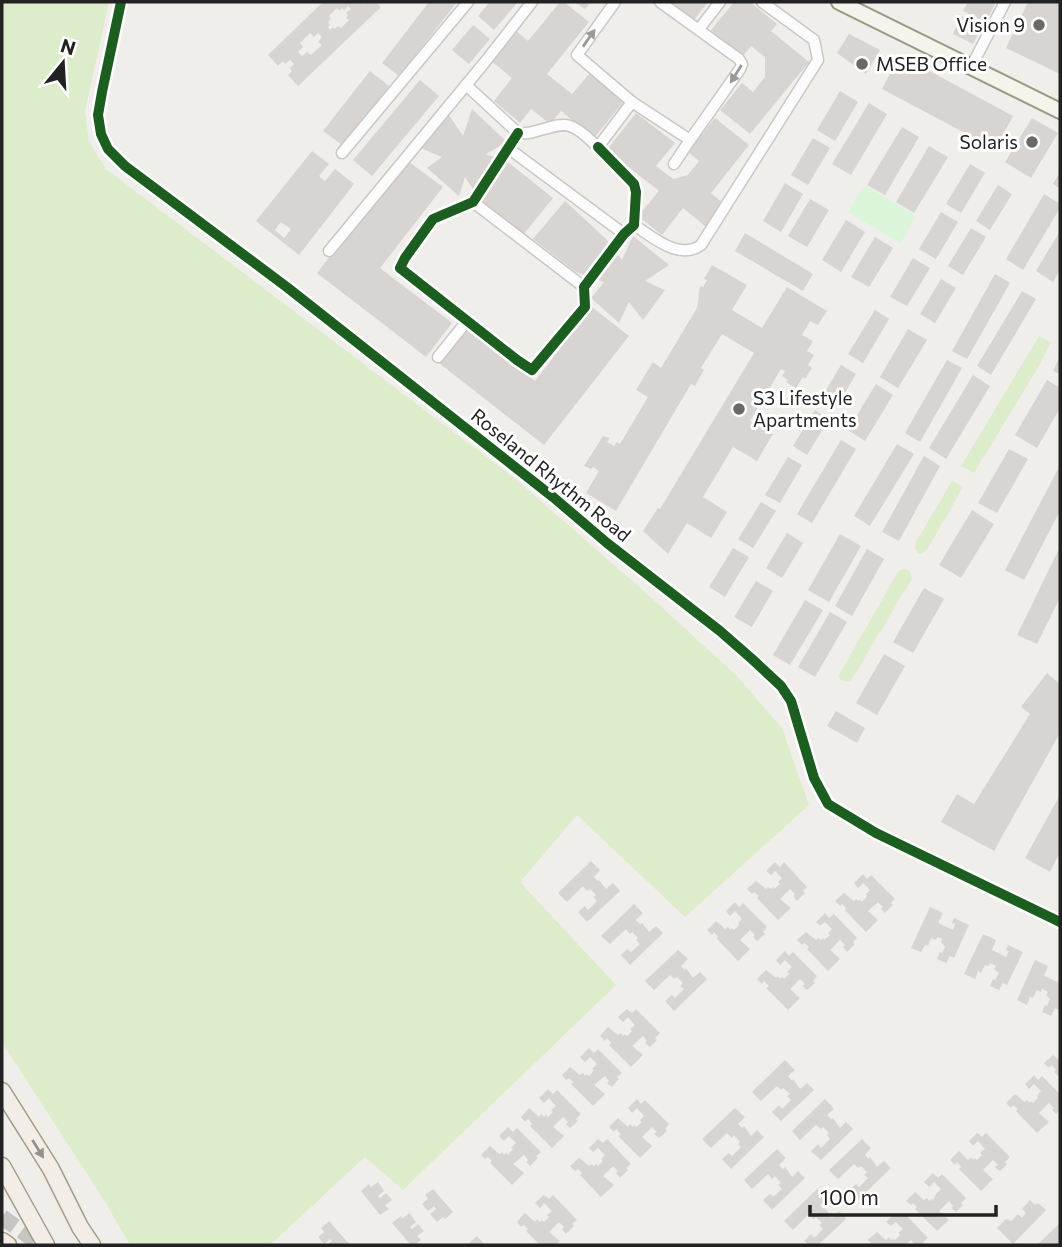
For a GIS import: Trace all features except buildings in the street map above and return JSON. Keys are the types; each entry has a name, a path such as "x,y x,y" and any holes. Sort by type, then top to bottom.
{"main road":[{"path":"2,1091 51,1170 92,1245"},
{"path":"4,1172 46,1245"},
{"path":"2,1241 8,1245"}],"street":[{"name":"Roseland Rhythm Road","path":"121,2 98,115 101,134 108,149 125,166 288,288 553,497 752,659 781,686 790,701 814,778 828,804 876,832 1060,922"},
{"path":"342,153 468,2"},
{"path":"328,251 532,2"},
{"path":"615,2 577,55 632,102 690,140"},
{"path":"660,2 739,59 742,64 674,164"},
{"path":"699,29 720,2"},
{"path":"634,225 677,250 696,249 701,245 818,60 814,40 762,2"},
{"path":"839,2 860,6 971,67 1060,111"},
{"path":"971,67 1005,2"},
{"path":"466,85 518,133 570,125 598,146 634,184 636,192 634,225 624,234 584,287 585,307 532,370 400,268 433,219 473,202 518,133"},
{"path":"598,146 632,102"},
{"path":"508,148 624,234"},
{"path":"473,202 584,287"},
{"path":"438,357 467,321"}],"green space":[{"path":"2,2 109,2 85,111 89,142 106,169 513,477 645,592 737,676 782,728 809,805 685,917 577,815 520,882 616,985 403,1190 365,1157 270,1245 130,1245 101,1195 2,1043"},
{"path":"864,185 916,216 900,243 848,212"},
{"path":"1039,336 1051,342 974,473 961,466"},
{"path":"952,481 963,487 928,548 921,554 915,548 916,542"},
{"path":"905,569 912,578 851,681 843,681 839,677 840,673 897,574"}],"tunnel":[{"path":"2,1217 41,1245"}],"cycle path":[{"path":"121,2 98,115 101,134 108,149 125,166 288,288 553,497 752,659 781,686 791,701 814,778 828,804 876,833 1060,922"},
{"path":"518,133 473,202 433,219 400,268 532,370 585,307 584,287 624,234 634,225 634,184 598,147"}],"place":[{"name":"Vision 9","path":"1039,25"},
{"name":"MSEB Office","path":"862,64"},
{"name":"Solaris","path":"1032,142"},
{"name":"S3 Lifestyle Apartments","path":"739,409"}]}
